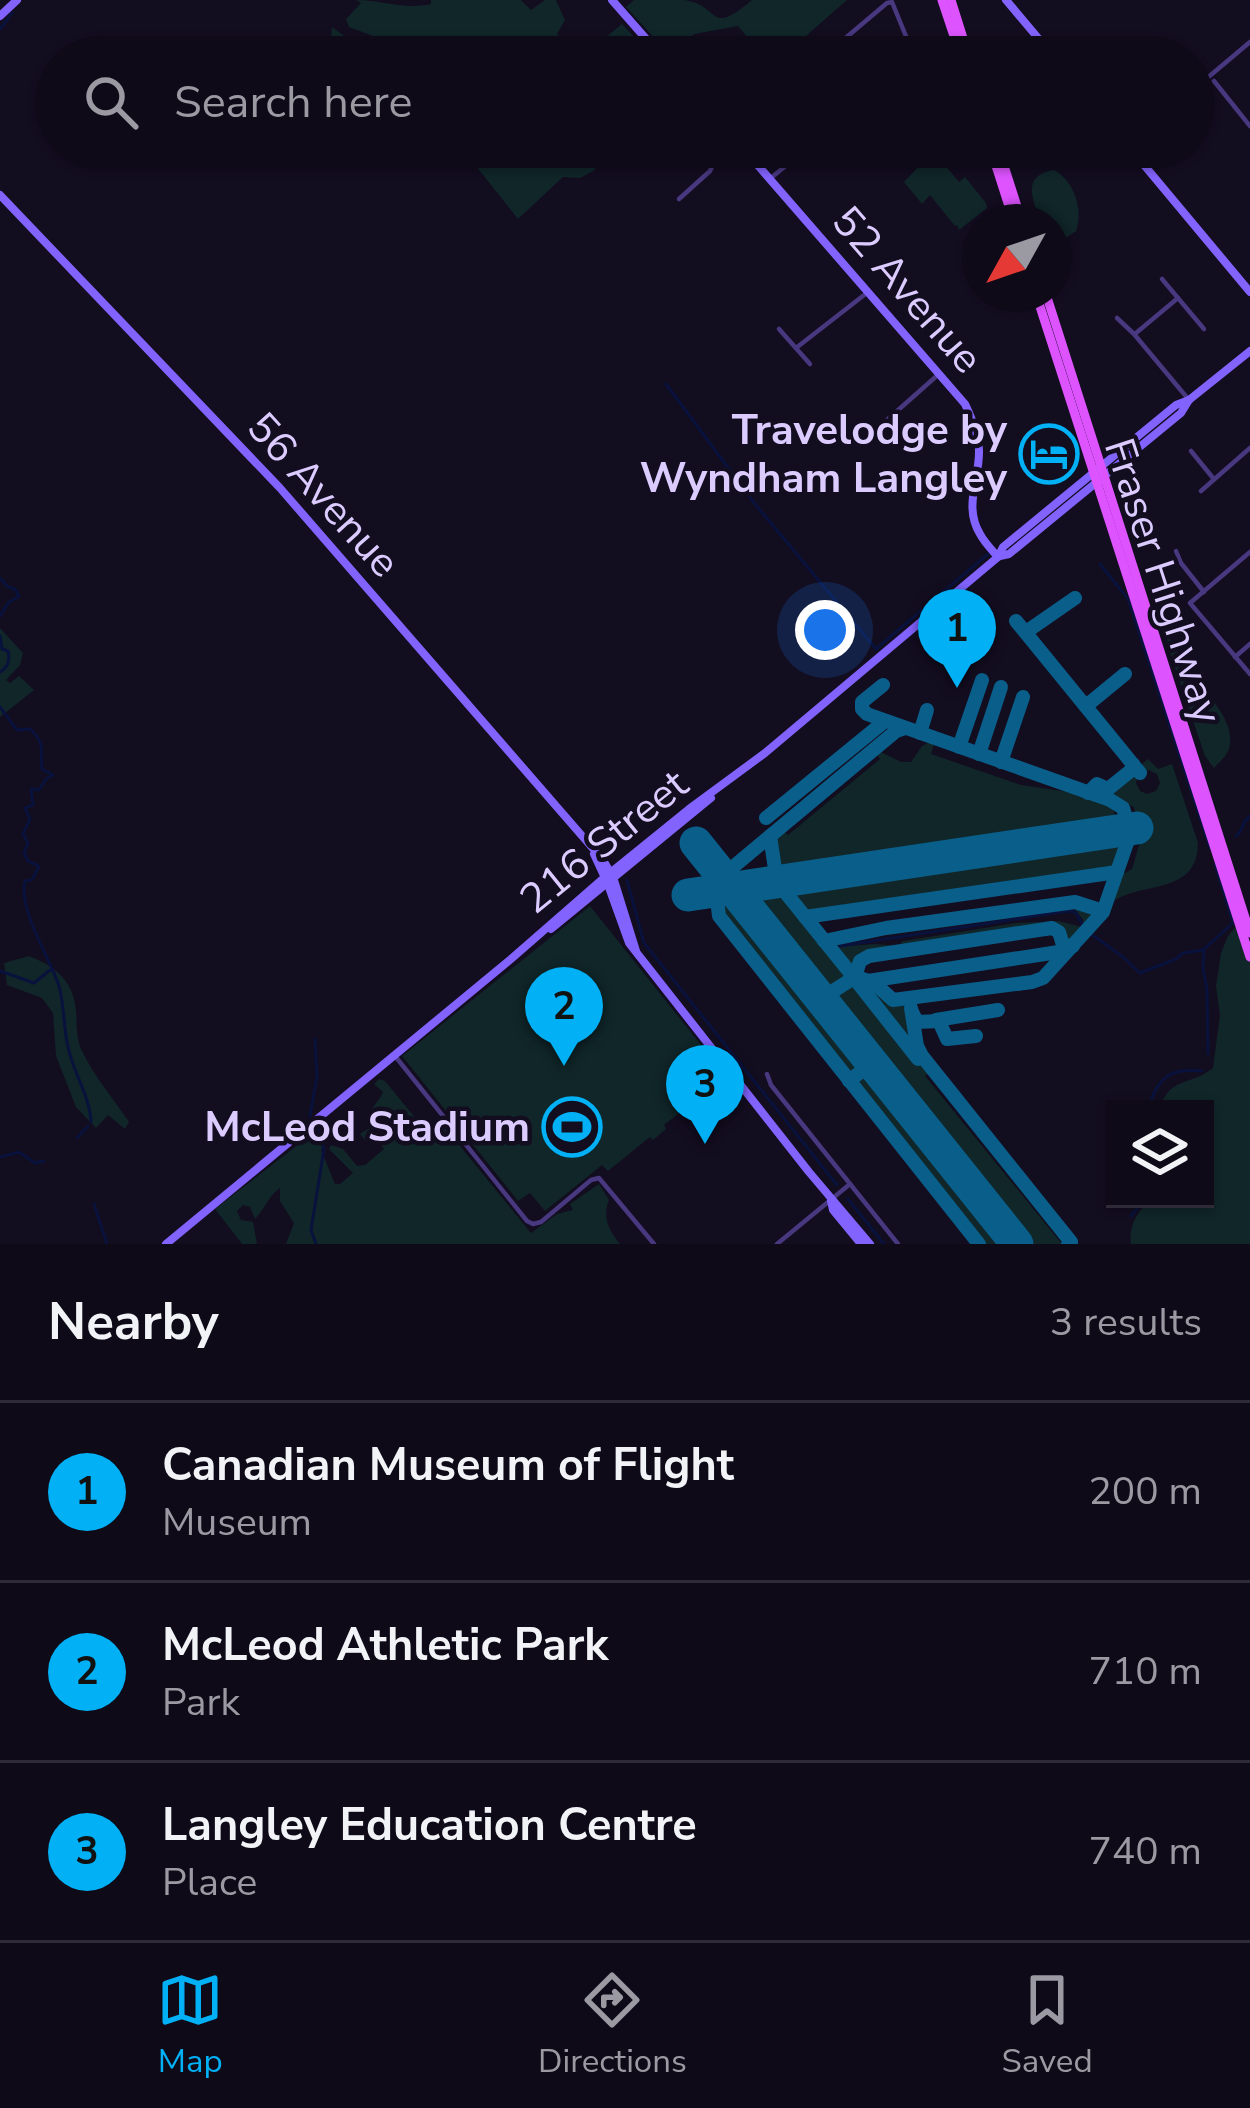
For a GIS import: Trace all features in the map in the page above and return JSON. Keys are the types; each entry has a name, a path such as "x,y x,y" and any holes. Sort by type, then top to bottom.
{"main road":[{"path":"0,16 17,0"},
{"path":"612,0 644,36"},
{"path":"946,0 958,36"},
{"path":"1006,0 1036,36"},
{"name":"52 Avenue","path":"761,168 965,404 979,450 972,510 980,536 998,556"},
{"path":"1001,168 1012,204"},
{"path":"1147,168 1250,292"},
{"name":"56 Avenue","path":"0,195 280,488 590,847 609,877 635,951"},
{"name":"Fraser Highway","path":"1042,312 1250,957"},
{"name":"Fraser Highway","path":"1052,312 1250,933"},
{"name":"216 Street","path":"166,1244 737,775 1003,547 1180,413 1189,400 1250,351"},
{"name":"56 Avenue","path":"609,877 622,930 635,951 870,1244"},
{"name":"216 Street","path":"511,959 609,877"},
{"path":"584,902 604,895 616,908"},
{"name":"56 Avenue","path":"831,1200 833,1210 861,1244"}],"street":[{"path":"848,36 892,2 906,36"},
{"path":"1214,72 1250,42"},
{"path":"1214,81 1250,126"},
{"path":"679,199 711,168"},
{"path":"770,178 783,168"},
{"path":"1162,279 1204,329"},
{"path":"796,347 868,292"},
{"path":"1134,334 1178,298"},
{"path":"1117,318 1189,400"},
{"path":"779,329 810,364"},
{"path":"876,434 940,373"},
{"path":"1201,491 1250,448"},
{"path":"1191,451 1213,478"},
{"path":"1176,550 1204,592"},
{"path":"1250,552 1190,603 1250,674"},
{"path":"1235,657 1250,644"},
{"path":"395,1056 527,1221 541,1222 593,1178 602,1179 654,1244"},
{"path":"767,1074 898,1244"},
{"path":"778,1244 850,1184"}],"green space":[{"path":"356,0 412,6 431,4 431,0 521,0 531,10 545,0 556,0 565,20 559,36 373,36 349,27 346,19 361,3"},
{"path":"634,0 684,0 721,18 752,0 847,0 806,36 746,36 738,26 692,36 653,36 626,7"},
{"path":"622,24 633,36 607,36"},
{"path":"478,168 595,168 580,178 563,177 518,219"},
{"path":"917,168 947,168 959,182 965,177 986,204 962,204 959,230 930,195 922,204 904,182"},
{"path":"1054,170 1072,188 1078,223 1070,235 1070,204 1035,204 1033,183"},
{"path":"0,628 23,653 20,665 6,680 10,683 19,676 34,690 0,717"},
{"path":"1167,636 1197,672 1193,676 1230,733 1226,755 1214,768 1205,756"},
{"path":"930,742 934,744 931,754 1021,785 1076,793 1108,804 1115,819 1110,824 778,874 773,838 783,830 788,835 880,759 879,751 911,762"},
{"path":"1148,759 1158,769 1172,764 1198,843 1195,860 1178,880 1111,903 1119,876 1132,869 1140,842 1134,807 1108,797 1108,792 1135,771 1140,791 1156,791 1157,774 1138,767"},
{"path":"1112,840 1120,854 1112,869 806,914 786,888"},
{"path":"779,890 848,976 827,992 748,894"},
{"path":"728,897 858,1060 853,1071 843,1070 722,918 722,898"},
{"path":"590,906 726,1076 664,1125 666,1129 653,1140 650,1137 608,1171 602,1165 545,1211 530,1193 518,1201 402,1056"},
{"path":"1074,908 1095,915 1069,944 1054,926 867,954 858,960 853,973 832,947 898,946 903,941 1016,923 1059,921 1082,927 1083,920"},
{"path":"1238,924 1250,958 1250,1244 1131,1244 1135,1218 1143,1208 1214,1208 1214,1100 1164,1100 1176,1086 1213,1068 1220,1015 1216,986 1228,936"},
{"path":"29,956 55,970 67,983 81,1049 129,1122 125,1129 108,1115 96,1128 76,1107 56,1056 53,1013 42,998 7,985 4,963"},
{"path":"850,984 871,985 890,1003 907,1004 916,1051 931,1071 925,1076 1062,1244 1027,1244 831,998"},
{"path":"861,1074 870,1074 1006,1244 983,1244 857,1087"},
{"path":"379,1079 425,1130 438,1119 531,1233 557,1214 573,1210 570,1204 599,1184 609,1200 608,1224 620,1244 286,1244 294,1223 280,1201 280,1188 255,1219 250,1207 243,1205 237,1211 241,1220 253,1222 257,1244 242,1244 215,1209 321,1127 326,1140 321,1150 335,1184 353,1173 329,1149 331,1145 343,1149 357,1166 384,1149 374,1136 366,1141 360,1134 371,1127 370,1113 383,1092 374,1084"}],"waterway":[{"path":"0,29 12,13"},
{"path":"666,384 755,504 876,649 988,554"},
{"path":"1100,564 1128,599 1210,848"},
{"path":"0,578 19,596 0,616"},
{"path":"0,636 9,658 0,672"},
{"path":"0,707 17,730 30,729 35,734 42,769 53,775 39,790 31,789 33,805 25,808 30,819 23,834 28,843 24,853 39,866 33,878"},
{"path":"1236,836 1250,816"},
{"path":"1208,1054 1204,949 1233,923 1215,864"},
{"path":"31,880 25,881 26,906 59,986 67,1043 91,1122"},
{"path":"627,880 644,943 837,1185"},
{"path":"840,946 1068,911 1075,912 1083,925"},
{"path":"1091,934 1140,973 1183,953 1203,950"},
{"path":"0,971 34,983 50,970"},
{"path":"310,1116 317,1076 315,1039"},
{"path":"1152,1100 1166,1077 1202,1071"},
{"path":"77,1138 88,1126"},
{"path":"316,1244 311,1230 324,1149 317,1127"},
{"path":"0,1157 19,1152 35,1163 44,1161"},
{"path":"848,1199 884,1244"},
{"path":"94,1204 107,1244"},
{"path":"1131,1216 1138,1208"}],"taxiway":[{"path":"1026,632 1075,598"},
{"path":"1016,621 1140,773"},
{"path":"1086,706 1125,674"},
{"path":"959,747 982,680"},
{"path":"770,836 777,882 852,975 874,983 893,1000 1043,978 1103,912 1127,843 1117,831 1127,821 1123,808 867,714 862,702 883,685"},
{"path":"979,754 1001,687"},
{"path":"1001,762 1023,697"},
{"path":"920,733 927,710"},
{"path":"766,818 885,721"},
{"path":"905,728 721,877 716,891 719,916 979,1244"},
{"path":"1088,793 1097,784 1108,789 1133,764"},
{"path":"805,917 1117,872"},
{"path":"824,941 1075,902 1103,911"},
{"path":"821,999 855,977 860,961 869,956 1052,928 1059,932 1063,945 1073,946"},
{"path":"868,981 1065,951"},
{"path":"854,978 918,1059"},
{"path":"911,1008 922,1056 1071,1242 1068,1244"},
{"path":"936,1020 998,1010"},
{"path":"912,1012 917,1022 939,1021 947,1039 976,1036"},
{"path":"849,1081 872,1063"}],"runway":[{"path":"688,895 1137,828"},
{"path":"696,843 1017,1244"}],"place":[{"name":"Travelodge by Wyndham Langley","path":"1049,454"},
{"name":"Canadian Museum of Flight","path":"957,688"},
{"name":"McLeod Athletic Park","path":"564,1066"},
{"name":"McLeod Stadium","path":"572,1127"},
{"name":"Langley Education Centre","path":"705,1144"}]}
